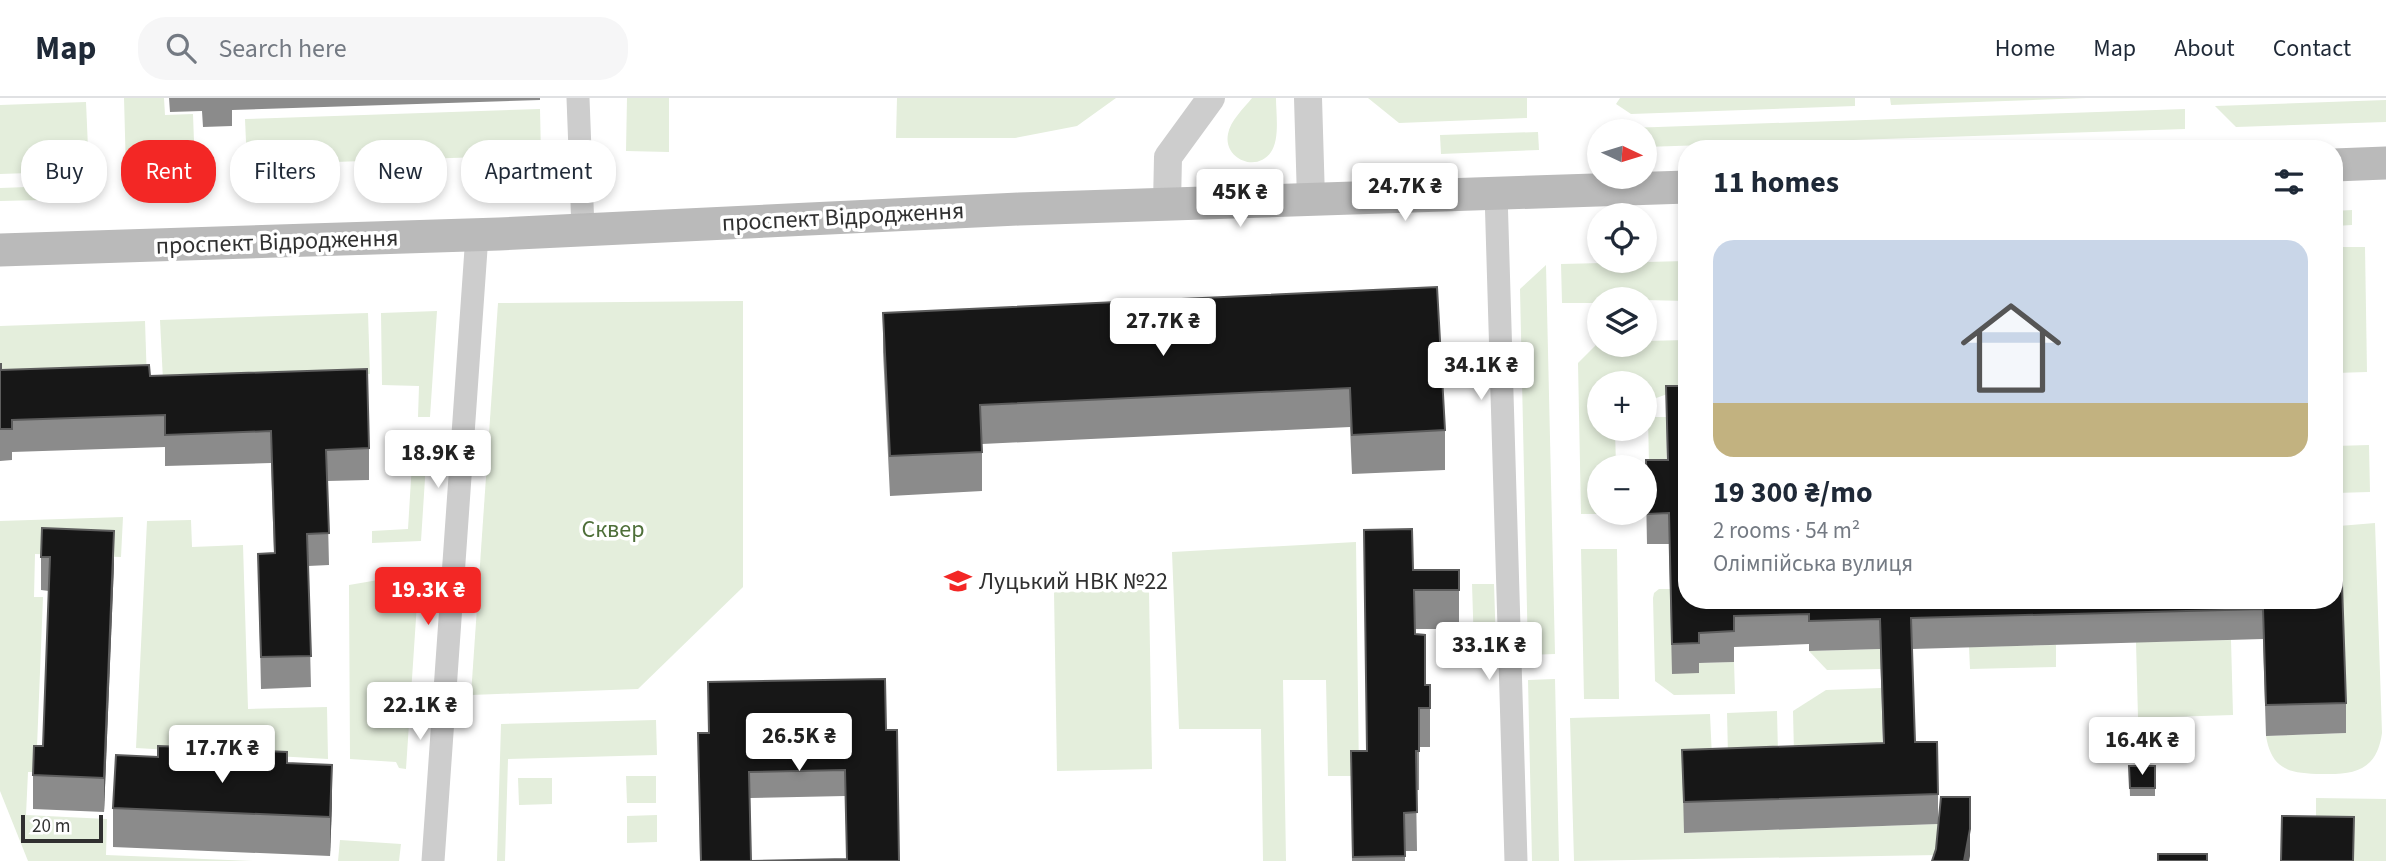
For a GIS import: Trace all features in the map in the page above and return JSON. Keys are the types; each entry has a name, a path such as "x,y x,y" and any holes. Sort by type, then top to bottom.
{"main road":[{"path":"2343,165 2386,163"},
{"name":"проспект Відродження","path":"0,250 477,235 1167,204 1678,187"}],"street":[{"path":"579,98 583,229"},
{"path":"1167,204 1168,157 1212,98"},
{"path":"1308,98 1311,199"},
{"path":"1496,193 1516,861"},
{"path":"433,861 477,235"}],"green space":[{"path":"124,98 164,98 165,115 193,114 194,140 125,140"},
{"path":"627,98 669,98 669,152 626,151"},
{"path":"897,98 1116,98 1077,126 1015,138 896,138"},
{"path":"1252,98 1276,98 1276,140 1271,152 1258,162 1242,160 1231,150 1228,143 1229,129"},
{"path":"1368,98 1527,98 1527,118 1399,123"},
{"path":"1620,98 1855,98 1855,106 1631,114 1616,104"},
{"path":"1890,98 2087,98 1891,105"},
{"path":"2386,100 2386,122 2236,127 2215,106"},
{"path":"86,102 88,140 21,140 21,173 0,174 0,105"},
{"path":"540,109 541,140 461,140 461,158 447,158 447,140 354,140 354,161 340,162 340,140 246,140 245,119"},
{"path":"2185,109 2185,129 1855,140 1678,140 1678,146 1657,147 1657,127"},
{"path":"1538,132 1539,150 1441,154 1440,135"},
{"path":"21,187 21,200 0,201 0,188"},
{"path":"2352,210 2352,225 2343,226 2343,211"},
{"path":"2343,247 2365,247 2367,372 2343,373"},
{"path":"1678,261 1678,301 1657,300 1657,287 1587,287 1587,303 1562,303 1561,264 1587,263 1587,273 1657,273 1657,262"},
{"path":"1546,265 1555,654 1528,655 1520,289"},
{"name":"Сквер","path":"743,301 743,587 638,689 471,695 498,303"},
{"path":"437,311 430,417 418,417 419,386 382,385 381,313"},
{"path":"368,313 370,374 163,381 160,320"},
{"path":"145,321 147,382 0,387 0,326"},
{"path":"1678,340 1678,390 1657,398 1657,371 1587,371 1587,441 1615,441 1616,455 1587,455 1587,514 1581,514 1578,363 1587,354 1587,357 1657,357 1657,341"},
{"path":"1657,417 1666,417 1667,473 1657,469 1657,455 1649,455 1648,441 1657,441"},
{"path":"2369,445 2370,492 2343,493 2343,446"},
{"path":"412,463 426,463 421,541 372,543 372,531 408,529"},
{"path":"123,517 121,557 35,554 34,597 43,597 36,772 28,772 26,815 107,819 106,855 253,861 28,861 0,791 0,521"},
{"path":"191,520 192,547 243,545 248,709 327,707 328,759 136,748 147,521"},
{"path":"2375,523 2382,733 2375,755 2362,768 2345,773 2301,773 2284,768 2278,763 2269,748 2266,736 2346,733 2342,609 2343,526"},
{"path":"1356,542 1359,776 1328,776 1326,680 1283,680 1286,861 1263,861 1261,729 1179,729 1172,552"},
{"path":"1581,549 1617,549 1619,699 1584,699"},
{"path":"419,573 406,769 399,768 396,762 350,759 349,585"},
{"path":"1472,584 1494,584 1496,647 1474,648"},
{"path":"1659,589 1670,589 1673,674 1699,663 1734,662 1735,694 1674,695 1655,681 1653,598"},
{"path":"1149,590 1152,769 1057,771 1054,592"},
{"path":"2231,640 2233,715 2138,718 2136,642"},
{"path":"2056,645 2056,667 1970,669 1969,647"},
{"path":"1880,649 1881,669 1827,670 1809,651"},
{"path":"1555,679 1559,861 1532,861 1528,680"},
{"path":"1881,688 1883,752 1794,754 1793,711 1826,690"},
{"path":"1777,711 1778,754 1728,756 1727,713"},
{"path":"1710,714 1713,780 1684,833 1938,824 1938,855 1574,861 1570,718"},
{"path":"656,720 657,755 508,759 505,861 497,861 501,724"},
{"path":"626,776 656,776 656,803 627,803"},
{"path":"518,778 552,778 552,804 519,805"},
{"path":"2316,798 2386,799 2386,861 2354,861 2353,843 2316,843"},
{"path":"657,815 657,842 627,843 627,816"},
{"path":"340,840 401,844 399,861 338,861"}],"building":[{"path":"1437,287 1445,430 1352,435 1350,388 980,405 982,452 890,456 883,313"},
{"path":"0,364 1,370 149,365 150,376 367,369 369,448 326,450 329,533 307,534 311,656 261,657 258,554 275,553 271,431 165,435 165,415 12,420 12,429 0,429"},
{"path":"1666,386 1678,386 1678,609 2263,609 1911,618 1915,742 1937,742 1938,794 1684,802 1682,750 1884,743 1880,619 1809,621 1809,614 1734,616 1734,631 1699,633 1699,643 1672,644 1669,513 1657,514 1657,460 1668,460"},
{"path":"42,528 114,531 104,778 33,775 34,746 43,746 50,557 41,557"},
{"path":"1412,529 1413,570 1459,570 1459,590 1414,590 1415,634 1425,635 1425,685 1430,685 1430,708 1419,708 1419,751 1416,751 1417,812 1404,813 1405,856 1353,857 1351,751 1367,751 1364,530"},
{"path":"2263,609 2343,609 2346,703 2266,705"},
{"path":"885,679 886,730 897,730 899,861 751,861 701,861 698,733 709,733 708,682","holes":["845,770 847,859 751,861 749,772"]},
{"path":"158,746 183,747 183,758 266,762 266,751 287,752 287,763 332,765 330,817 113,808 116,755 158,757"},
{"path":"2129,766 2155,766 2155,788 2130,788"},
{"path":"1941,797 1970,797 1970,829 1964,861 1932,861 1936,849"},
{"path":"2282,816 2354,817 2353,861 2281,861"},
{"path":"2158,854 2207,854 2207,861 2158,861"}],"place":[{"name":"Луцький НВК №22","path":"958,581"}]}
